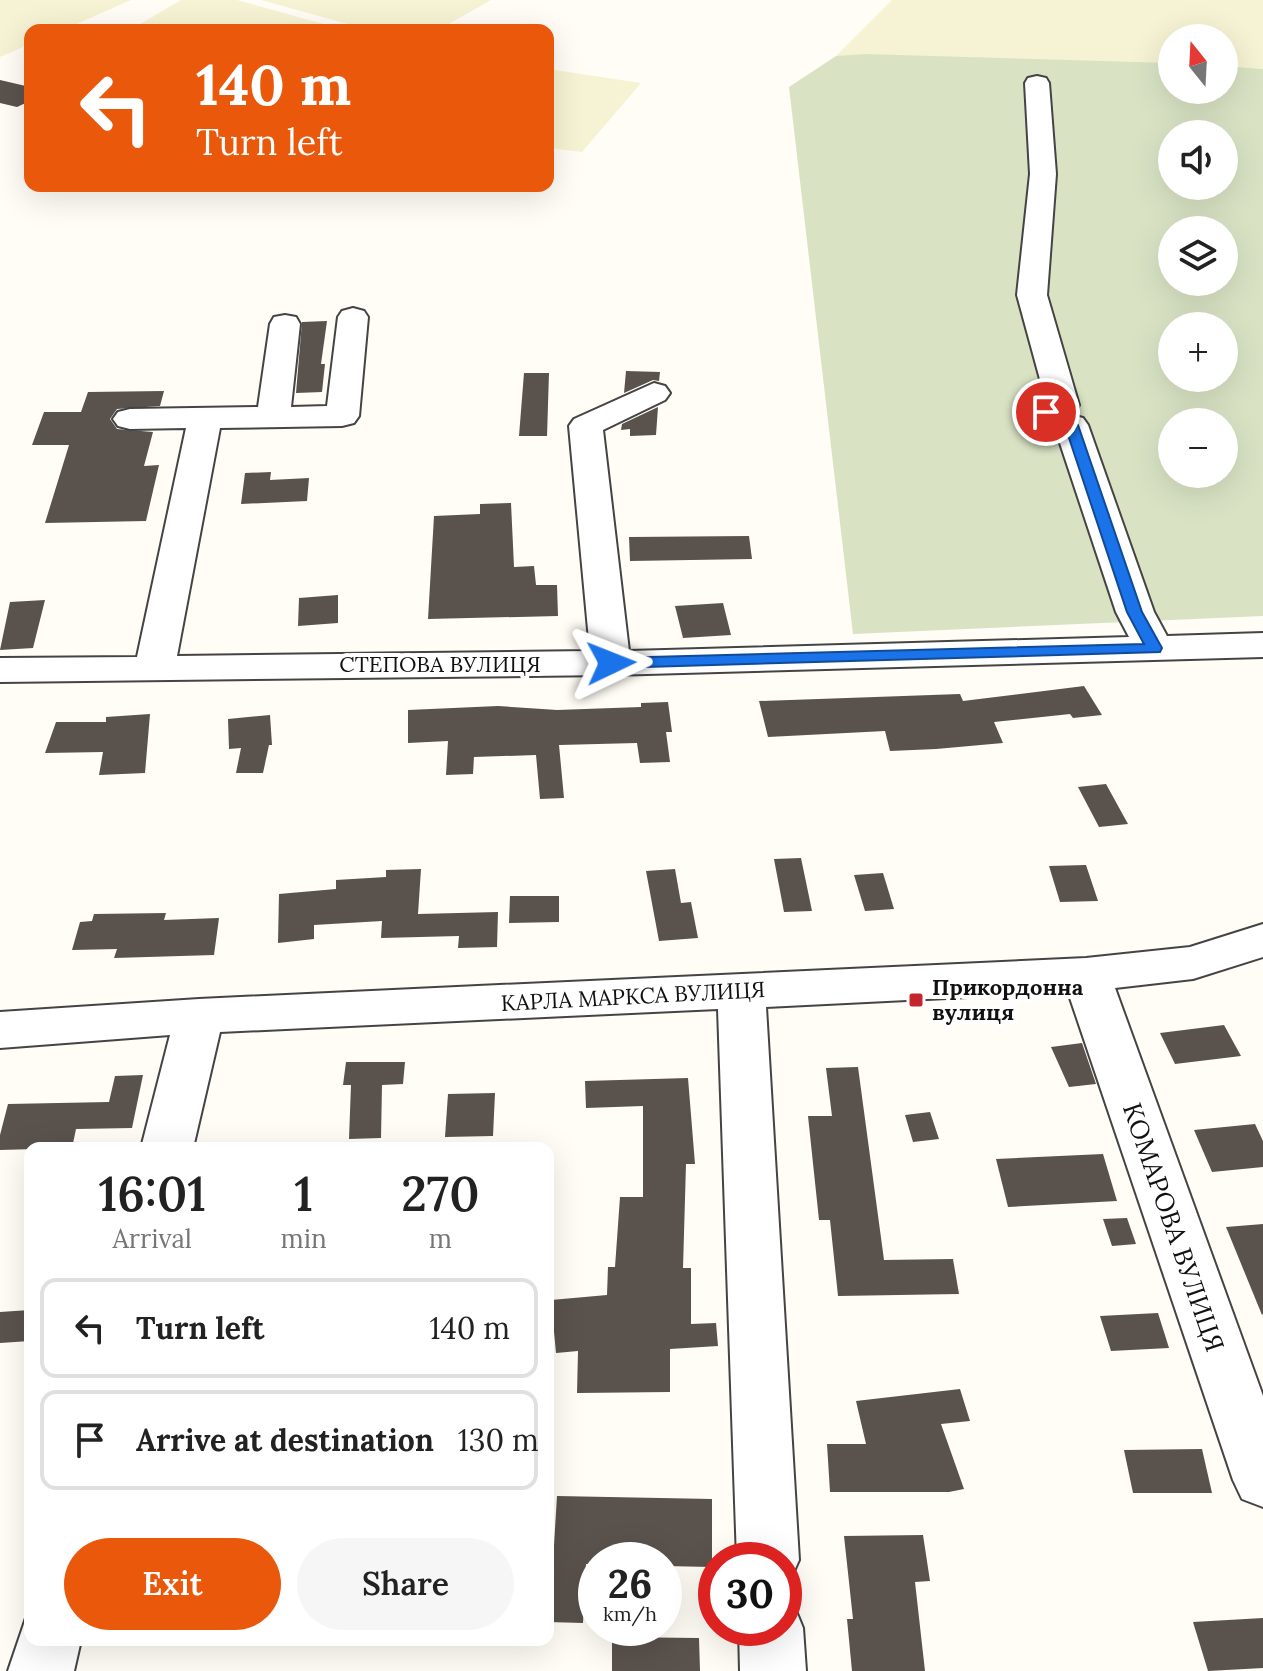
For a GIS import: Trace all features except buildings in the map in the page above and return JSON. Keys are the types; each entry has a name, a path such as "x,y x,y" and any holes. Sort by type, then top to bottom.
{"street":[{"path":"1037,83 1043,174 1032,295 1067,415 1135,612 1154,648"},
{"path":"273,417 315,357 353,317"},
{"path":"130,419 342,416 315,357 285,324"},
{"path":"611,663 586,426 654,393"},
{"path":"155,666 205,418"},
{"name":"СТЕПОВА ВУЛИЦЯ","path":"0,670 611,663 1263,645"},
{"name":"КАРЛА МАРКСА ВУЛИЦЯ","path":"0,1030 199,1016 1086,975 1193,963 1263,940"},
{"name":"КОМАРОВА ВУЛИЦЯ","path":"1086,975 1263,1480"},
{"path":"741,991 767,1542"},
{"path":"168,1142 199,1016"},
{"path":"41,1671 47,1646"},
{"path":"772,1646 773,1671"}],"shaded area":[{"path":"0,0 131,0 77,24 24,24 24,47 0,57"},
{"path":"181,0 237,0 323,24 140,24"},
{"path":"261,0 491,0 449,24 347,24"},
{"path":"892,0 1263,0 1263,69 1238,67 1238,24 1158,24 1158,63 836,56"},
{"path":"554,70 641,83 582,152 554,149"}],"green space":[{"path":"866,54 1158,63 1158,104 1238,104 1238,67 1263,69 1263,616 853,634 789,87 836,56"}],"place":[{"name":"Прикордонна вулиця","path":"916,1000"}],"route":[{"path":"611,663 1154,648 1135,612 1071,425 1055,423 1046,416 1046,412"}]}
